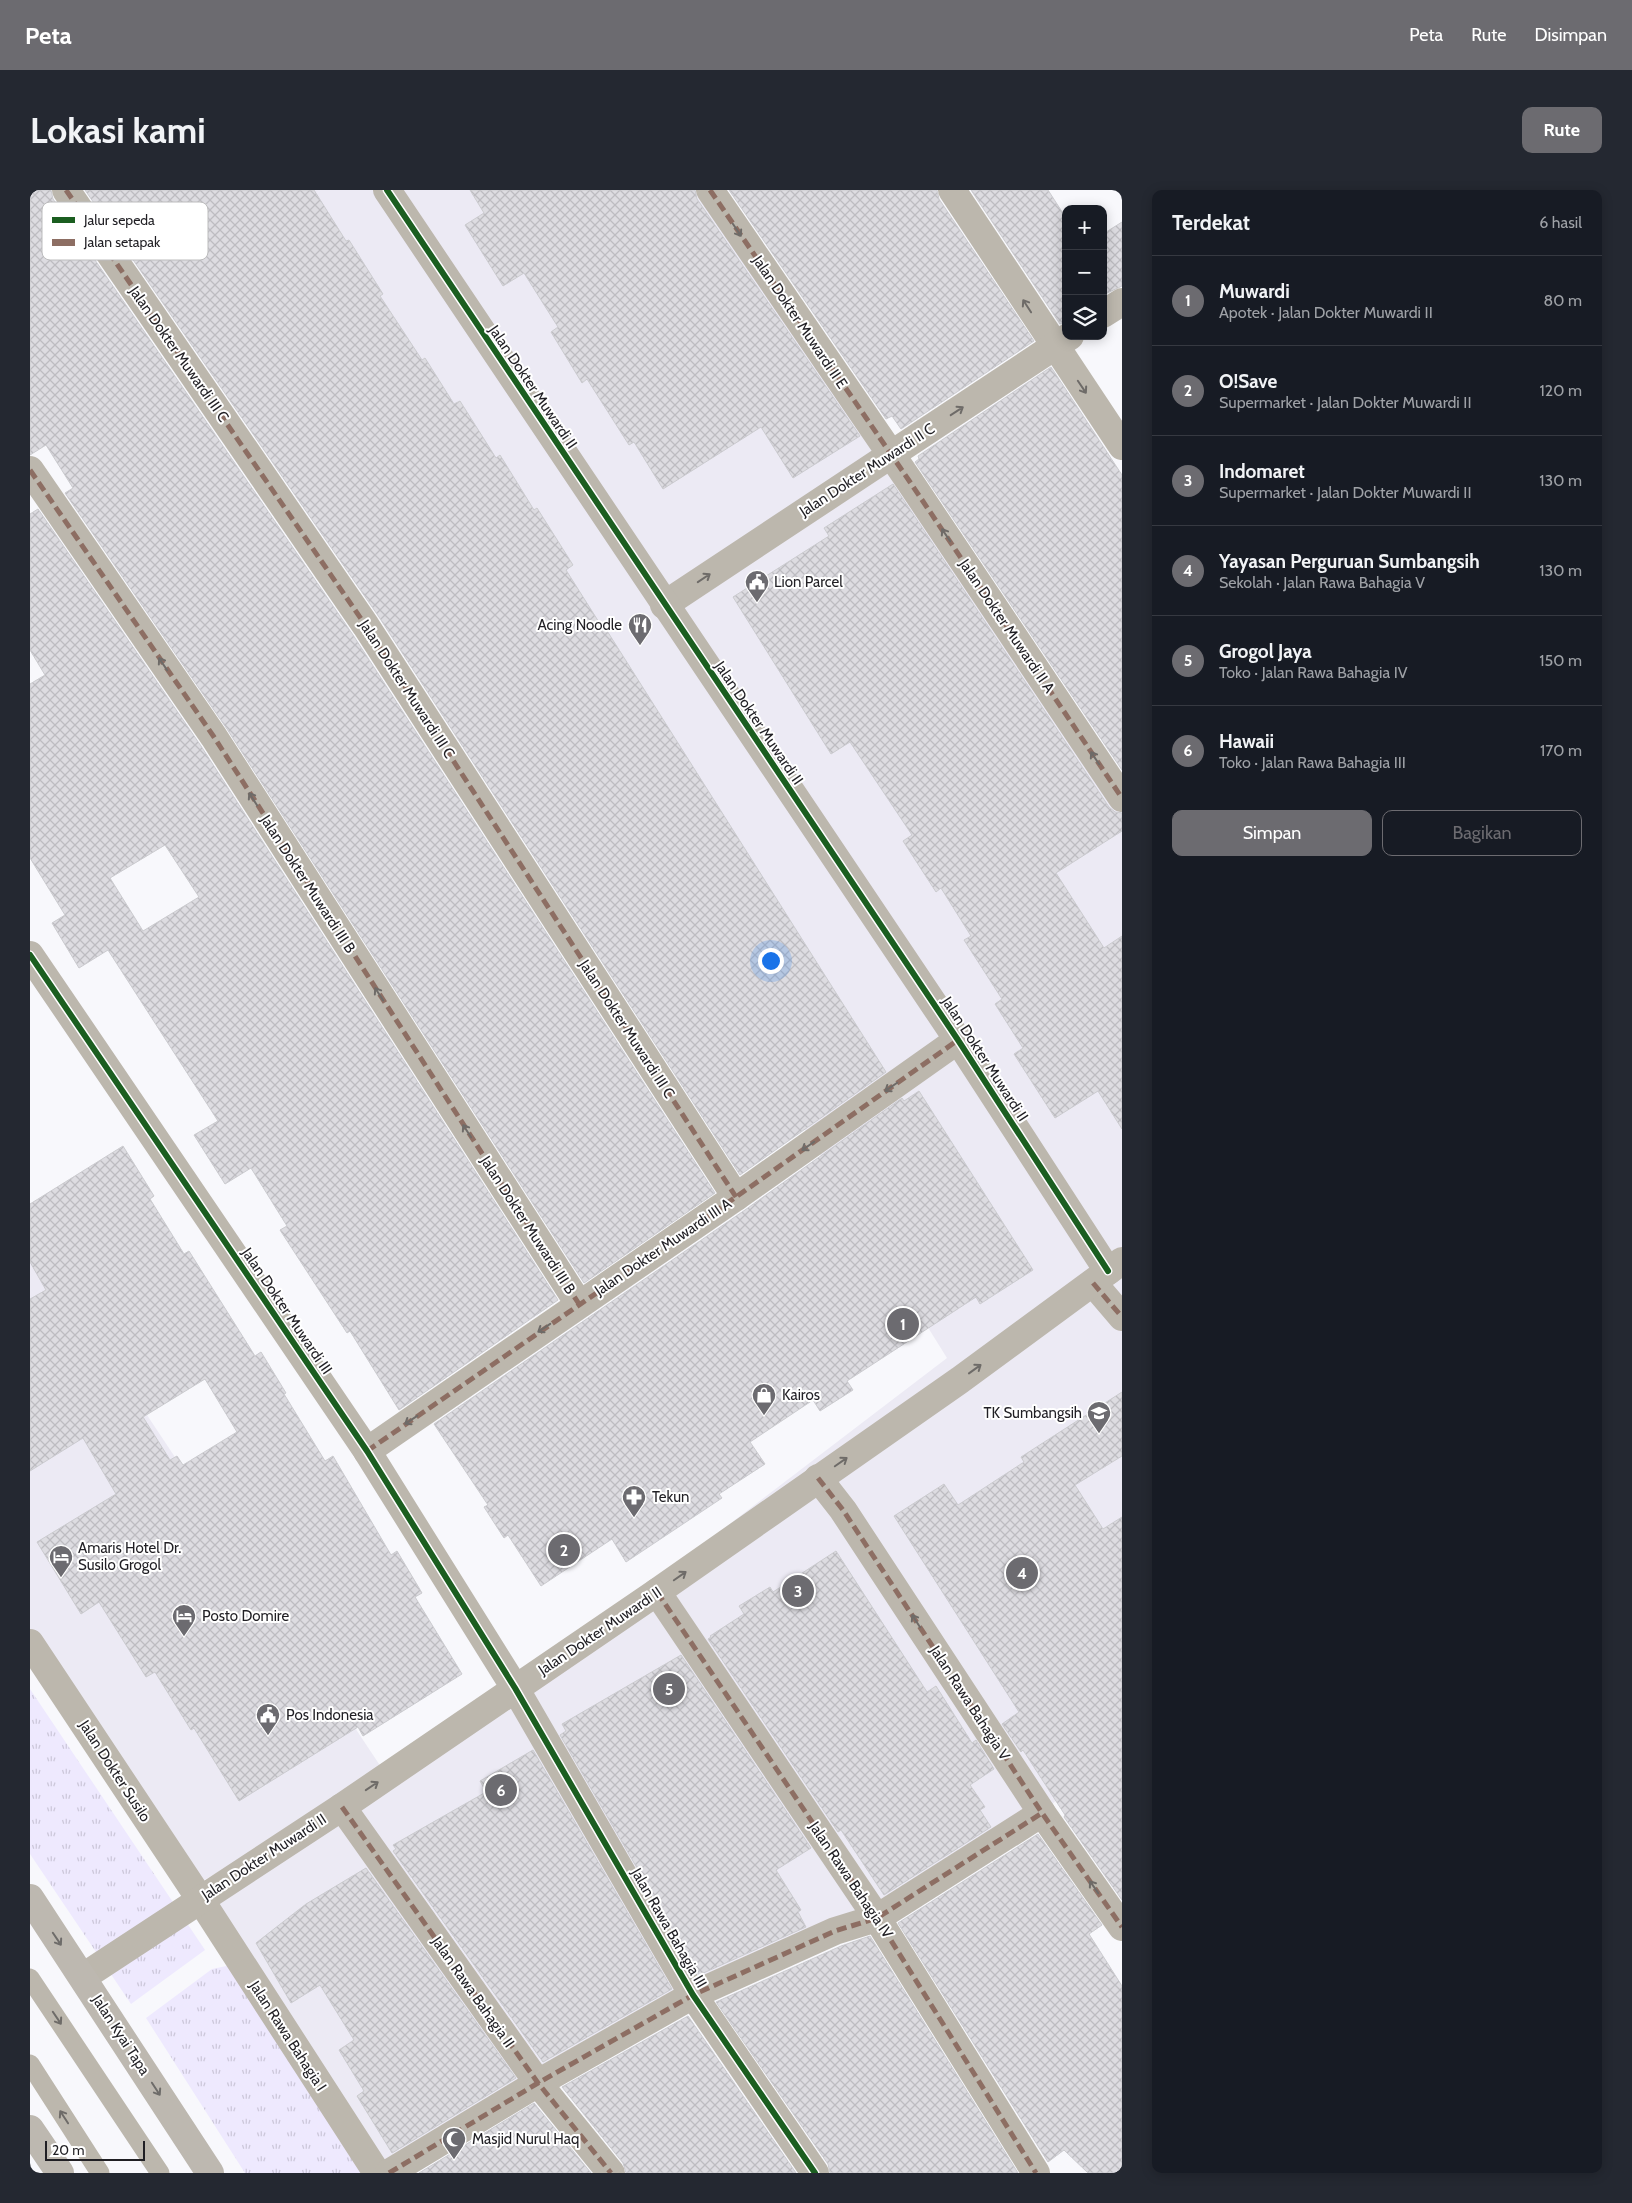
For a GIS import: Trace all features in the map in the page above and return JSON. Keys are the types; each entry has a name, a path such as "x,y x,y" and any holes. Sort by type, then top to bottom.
{"main road":[{"name":"Jalan Kyai Tapa","path":"30,1898 210,2173"},
{"path":"30,2129 60,2173"}],"street":[{"name":"Jalan Dokter Muwardi III C","path":"66,190 74,202"},
{"name":"Jalan Dokter Muwardi II","path":"83,1977 342,1807 658,1592 960,1380 1108,1272 958,1040 386,190"},
{"name":"Jalan Dokter Muwardi II E","path":"710,190 890,455"},
{"path":"952,190 1062,341 1122,446"},
{"name":"Jalan Dokter Muwardi III C","path":"114,260 366,626 736,1197"},
{"path":"1107,311 1122,302"},
{"name":"Jalan Dokter Muwardi II C","path":"664,605 1062,341"},
{"name":"Jalan Dokter Muwardi II A","path":"890,455 1122,798"},
{"name":"Jalan Dokter Muwardi III B","path":"30,470 214,737 579,1304"},
{"name":"Jalan Dokter Muwardi III","path":"30,955 367,1451 515,1688"},
{"name":"Jalan Dokter Muwardi III A","path":"367,1451 736,1197 958,1040"},
{"path":"1108,1272 1122,1317"},
{"name":"Jalan Rawa Bahagia V","path":"818,1478 843,1510 1042,1813 1122,1927"},
{"name":"Jalan Rawa Bahagia IV","path":"658,1592 877,1918 1036,2173"},
{"name":"Jalan Dokter Susilo","path":"30,1643 200,1899"},
{"name":"Jalan Rawa Bahagia III","path":"515,1688 693,1995 815,2173"},
{"name":"Jalan Rawa Bahagia II","path":"342,1807 538,2083 611,2173"},
{"path":"389,2173 538,2083 693,1995 835,1931 877,1918 1042,1813"},
{"name":"Jalan Rawa Bahagia I","path":"200,1899 377,2173"}],"lane":[{"path":"30,1978 160,2173"},
{"path":"30,2064 100,2173"}],"shaded area":[{"path":"218,190 715,190 1122,774 1122,1742 1042,1813 389,2173 211,1907 376,1782 192,1887 30,1638 30,1239 387,1776 515,1688 947,1358"}],"green space":[{"path":"30,1689 205,1950 131,2004 30,1854"},
{"path":"241,1963 372,2173 245,2173 146,2018 212,1969"}],"building":[{"path":"30,190 51,190 55,202 42,202 42,260 95,260 353,635 715,1193 584,1283 227,729 65,493 73,488 46,445 30,455"},
{"path":"85,190 314,190 346,241 349,240 383,294 380,296 422,360 425,358 454,404 460,401 496,458 500,455 534,510 537,508 573,565 566,570 602,627 604,626 886,1072 740,1175 379,617 133,260 208,260 208,202 93,202"},
{"path":"470,190 695,190 697,199 860,436 793,478 761,427 663,489 634,442 629,445 587,379 582,383 551,332 558,327 524,273 503,286 465,225 484,213"},
{"path":"729,190 937,190 939,199 1034,341 901,429 892,416 886,419"},
{"path":"971,190 1048,190 1062,212 1062,323 1060,324"},
{"path":"1122,222 1122,286 1107,293 1107,250 1107,231"},
{"path":"1051,367 1122,475 1122,770 915,462 919,459 918,456"},
{"path":"893,484 1109,807 1115,812 1122,813 1122,831 1056,873 1104,948 1122,936 1122,1129 1098,1091 1055,1118 1014,1054 1023,1048 995,1004 1002,999 964,940 971,936 941,888 936,892 903,841 912,835 850,742 831,754 733,597 829,536 824,528"},
{"path":"38,509 201,746 558,1300 399,1410 350,1331 347,1333 280,1230 287,1226 251,1168 225,1184 194,1135 218,1121 108,950 79,968 52,923 65,915 30,858 30,684 45,675 30,650 30,514","holes":["165,845 199,897 143,931 110,878"]},
{"path":"919,1091 1033,1270 980,1304 976,1297 847,1381 853,1390 820,1411 813,1400 750,1442 765,1464 719,1494 722,1498 626,1562 612,1539 541,1586 508,1535 504,1538 484,1507 488,1505 434,1424 745,1210 902,1098 904,1101"},
{"path":"123,1146 154,1196 150,1199 184,1254 189,1251 255,1356 261,1352 325,1461 333,1456 391,1555 397,1551 422,1593 415,1597 462,1674 363,1736 358,1727 239,1801 194,1728 191,1730 155,1672 146,1677 99,1602 81,1614 37,1542 116,1494 83,1438 30,1471 30,1299 46,1290 30,1262 30,1204","holes":["205,1379 237,1432 183,1465 177,1456 170,1460 143,1417"]},
{"path":"1122,1392 1122,1456 1075,1485 1103,1529 1122,1517 1122,1900 1064,1817 1065,1815 1023,1750 1021,1752 1002,1724 1019,1712 894,1516 944,1484 958,1505 1024,1462 1021,1457"},
{"path":"836,1551 927,1692 936,1686 972,1743 976,1740 994,1769 970,1785 985,1807 980,1810 991,1827 884,1895 841,1830 838,1832 708,1639 744,1614 739,1606 770,1587 773,1592"},
{"path":"681,1655 811,1848 776,1870 801,1910 798,1912 806,1927 699,1975 560,1735 566,1731 562,1724"},
{"path":"533,1750 672,1989 543,2062 393,1851 396,1849 393,1845 486,1792 480,1781"},
{"path":"1038,1834 1102,1925 1089,1934 1122,1986 1122,2173 1088,2173 1064,2150 1048,2162 898,1923"},
{"path":"366,1868 516,2078 392,2153 357,2096 364,2091 339,2050 354,2040 320,1985 291,2003 256,1943 306,1904"},
{"path":"870,1936 1018,2173 830,2173 828,2164 716,2002 841,1946"},
{"path":"688,2016 796,2173 626,2173 623,2163 562,2087"},
{"path":"534,2103 591,2173 419,2173"}],"marked path":[{"path":"66,190 74,202"},
{"path":"710,190 910,482 1122,798"},
{"path":"114,260 366,626 736,1197"},
{"path":"30,470 214,737 579,1304"},
{"path":"367,1451 736,1197 958,1040"},
{"path":"1093,1283 1122,1317"},
{"path":"818,1478 843,1510 1042,1813 1122,1927"},
{"path":"657,1592 877,1918 1036,2173"},
{"path":"342,1807 538,2083 611,2173"},
{"path":"389,2173 538,2083 693,1995 835,1931 877,1918 1042,1813"}],"cycle path":[{"path":"387,190 958,1040 1108,1271"},
{"path":"30,955 367,1451 515,1688 693,1995 815,2173"}],"place":[{"name":"Lion Parcel","path":"757,603"},
{"name":"Acing Noodle","path":"640,646"},
{"name":"Muwardi","path":"903,1324"},
{"name":"Kairos","path":"764,1416"},
{"name":"TK Sumbangsih","path":"1099,1434"},
{"name":"Tekun","path":"634,1518"},
{"name":"O!Save","path":"564,1550"},
{"name":"Yayasan Perguruan Sumbangsih","path":"1022,1573"},
{"name":"Amaris Hotel Dr. Susilo Grogol","path":"61,1578"},
{"name":"Indomaret","path":"798,1591"},
{"name":"Posto Domire","path":"184,1637"},
{"name":"Grogol Jaya","path":"669,1689"},
{"name":"Pos Indonesia","path":"268,1736"},
{"name":"Hawaii","path":"501,1790"},
{"name":"Masjid Nurul Haq","path":"454,2160"}]}
